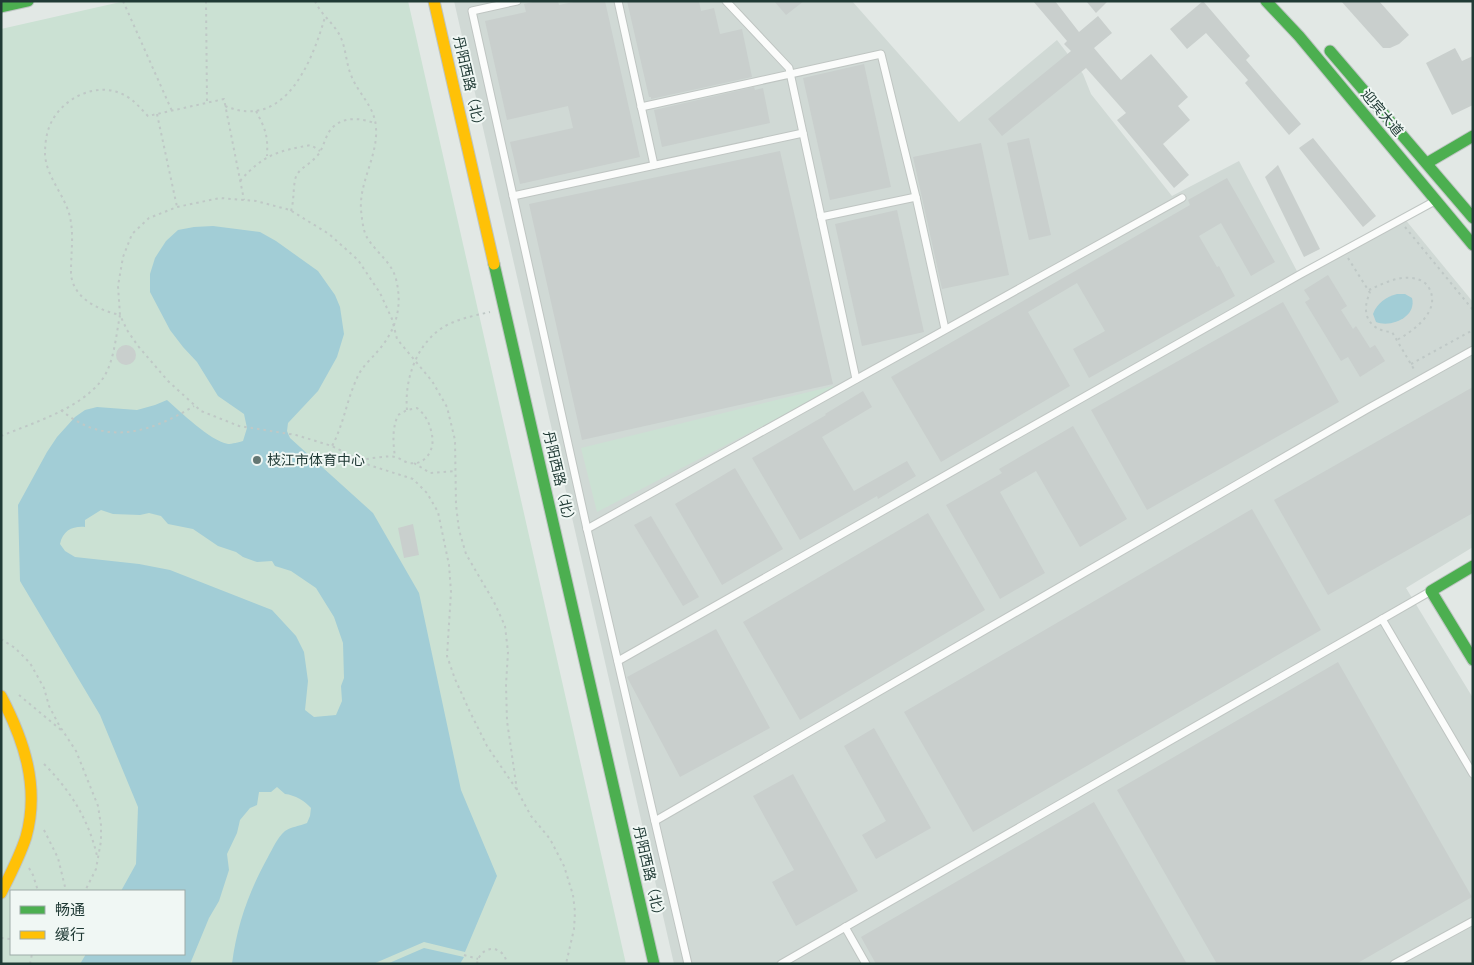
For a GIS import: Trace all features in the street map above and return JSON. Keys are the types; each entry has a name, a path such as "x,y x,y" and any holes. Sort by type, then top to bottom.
{"street":[{"path":"1,7 28,1"},
{"name":"丹阳西路（北）","path":"434,1 654,964"},
{"name":"迎宾大道","path":"1266,1 1299,36 1473,245"},
{"name":"迎宾大道","path":"1324,45 1473,218"},
{"path":"1427,163 1473,136"},
{"path":"1473,566 1431,591 1473,660"},
{"path":"1,696 13,718 26,754 31,808 26,836 1,893"}],"lane":[{"path":"516,1 472,10 587,529 688,964"},
{"path":"618,1 654,164"},
{"path":"726,1 789,68 856,379"},
{"path":"641,106 882,54 946,330"},
{"path":"513,196 803,133"},
{"path":"821,218 916,197"},
{"path":"587,529 1182,198"},
{"path":"618,661 1344,251 1436,201"},
{"path":"655,821 1473,350"},
{"path":"781,964 1431,591"},
{"path":"1382,619 1473,774"},
{"path":"1394,964 1473,920"},
{"path":"845,927 866,964"}],"path":[{"path":"123,1 172,111"},
{"path":"206,1 207,103"},
{"path":"315,1 318,8 342,38 351,75 372,109 375,124 375,140 364,182 361,210 367,238 387,261 396,277 399,296 399,311 394,326 387,341 358,374 340,432 332,446"},
{"path":"225,106 237,111 248,112 278,102 299,80 314,52 325,17"},
{"path":"244,200 224,100 148,116 125,95 105,90 93,90 79,94 57,113 50,125 46,140 48,170 70,216 73,244 70,272 84,300 120,315 132,338 168,381 201,411 239,426 296,435 332,446 376,467 413,479 427,493 438,512 449,564 451,592 447,656 455,679 487,746 558,854 570,881 575,912 574,929 566,964"},
{"path":"256,110 268,139 267,156"},
{"path":"157,114 177,207"},
{"path":"291,211 294,202 295,180 299,172 316,158 326,137 336,124 355,118 375,124"},
{"path":"240,181 267,156 311,145 320,151"},
{"path":"1,436 61,410 81,399 102,380 112,358 120,315 118,286 123,257 132,234 149,218 177,207 220,198 256,201 291,211 328,234 358,260 380,294 392,319 397,340 432,381 447,407 455,440 456,504 459,530 466,554 494,602 505,626 508,652 506,685 507,721 517,790"},
{"path":"1400,221 1473,310"},
{"path":"1344,251 1370,293 1366,303 1366,316 1379,330 1392,332 1420,379"},
{"path":"1368,290 1403,278 1421,280 1427,284 1433,297 1430,309 1419,325 1397,340"},
{"path":"407,410 406,400 409,377 424,345 436,332 450,324 505,309"},
{"path":"1411,364 1473,330"},
{"path":"61,410 80,424 97,430 124,432 153,427 195,406"},
{"path":"360,460 395,457 408,463 414,463 425,459 430,453 433,439 430,425 423,413 417,408 407,410 398,415 394,425 393,446 395,457"},
{"path":"414,463 430,473 456,471"},
{"path":"1,639 15,648 30,663 44,688 49,706 63,732 76,750 98,806 101,842 96,868 85,890"},
{"path":"14,693 22,697 63,732"},
{"path":"26,754 41,760 69,793 93,837 97,858"},
{"path":"31,808 58,858 66,890"},
{"path":"20,853 33,875 38,890"},
{"path":"477,964 484,951 493,948 506,957 507,964"},
{"path":"464,955 478,959"}],"shaded area":[{"path":"454,1 852,1 959,122 1057,40 1083,74 1091,94 1172,196 1239,161 1299,275 1404,218 1473,302 1473,547 1406,588 1473,698 1473,964 674,964"}],"green space":[{"name":"枝江市体育中心","path":"125,1 408,1 626,964 1,964 1,29"},
{"path":"833,386 834,389 597,512 581,448"}],"water":[{"path":"213,226 260,232 318,271 335,295 340,307 344,334 337,357 318,391 288,423 287,431 290,438 373,513 419,593 461,790 497,876 465,952 424,942 373,964 232,964 241,922 250,896 275,843 285,831 307,823 310,816 311,808 306,803 296,797 285,794 277,787 271,792 259,792 257,805 250,808 240,820 237,833 227,854 229,870 219,901 209,918 190,964 80,964 85,955 185,955 185,890 122,890 136,864 138,807 100,715 20,581 18,505 57,437 75,417 85,410 97,407 137,410 167,400 212,437 228,444 243,441 247,428 244,414 218,396 197,362 170,330 150,292 150,274 155,258 166,241 178,230","holes":["101,510 113,514 140,515 149,513 161,516 168,524 193,529 218,546 236,552 243,557 257,562 272,561 275,566 291,571 316,588 334,617 343,643 344,678 341,686 342,701 336,715 314,717 305,710 308,681 304,652 296,636 272,610 170,570 139,564 75,557 65,551 60,544 66,532 76,527 85,527 85,520"]},
{"path":"1397,294 1405,294 1412,298 1413,305 1411,311 1407,316 1395,322 1376,322 1373,314 1379,304"},
{"path":"424,948 464,957 460,964 387,964"}],"building":[{"path":"537,1 558,1 559,5 578,1 605,1 640,157 520,184 510,142 573,128 568,106 507,120 485,21 526,12 524,4"},
{"path":"627,1 699,1 701,11 714,8 720,34 742,29 752,77 651,99"},
{"path":"774,1 804,1 786,15"},
{"path":"1033,1 1055,1 1079,32 1098,16 1112,33 1094,48 1121,80 1151,54 1188,97 1178,106 1190,120 1163,144 1189,175 1174,188 1117,120 1126,113 1086,68 1002,136 988,119 1071,51 1064,44 1067,41"},
{"path":"1086,1 1108,1 1096,13"},
{"path":"1203,1 1250,56 1246,60 1301,124 1289,135 1245,83 1248,80 1206,33 1187,49 1170,29"},
{"path":"1341,1 1379,1 1409,35 1399,44 1390,48 1383,48"},
{"path":"1455,48 1462,61 1473,56 1473,105 1452,115 1426,63"},
{"path":"864,64 891,187 830,200 803,78"},
{"path":"754,87 755,90 763,88 770,123 662,147 654,110"},
{"path":"1029,138 1051,235 1029,240 1007,143"},
{"path":"1313,138 1376,216 1363,227 1299,148"},
{"path":"981,143 1009,275 942,289 913,157"},
{"path":"780,151 833,384 582,440 529,204"},
{"path":"1278,165 1320,249 1304,257 1265,177"},
{"path":"1227,178 1275,262 1251,276 1221,223 1199,236 1217,267 1219,266 1235,296 1089,378 1073,349 1105,331 1077,283 1028,312 1070,386 941,462 891,377 1190,205 1188,200"},
{"path":"897,210 924,332 862,346 835,224"},
{"path":"1328,275 1347,306 1341,310 1353,329 1356,326 1370,348 1375,345 1385,361 1360,377 1348,357 1341,361 1305,302 1310,299 1304,290"},
{"path":"1283,302 1339,402 1147,510 1091,410"},
{"path":"122,345 130,345 136,351 136,359 130,365 122,365 116,359 116,351"},
{"path":"1473,387 1473,513 1328,595 1274,500"},
{"path":"863,391 872,407 822,437 854,491 907,461 916,476 878,499 877,496 800,540 752,458"},
{"path":"1073,426 1127,519 1080,547 1036,471 1000,492 1045,573 1000,599 946,505 1002,473 999,469"},
{"path":"735,468 783,549 722,585 675,504"},
{"path":"1252,509 1321,630 973,832 904,712"},
{"path":"928,513 985,610 800,720 743,622"},
{"path":"651,516 699,597 683,606 634,525"},
{"path":"413,524 419,555 404,558 398,528"},
{"path":"716,629 770,728 680,777 627,677"},
{"path":"1338,662 1472,897 1356,964 1217,964 1117,790"},
{"path":"874,728 931,828 876,859 862,835 886,821 844,746"},
{"path":"793,774 858,891 796,926 772,882 794,870 753,796"},
{"path":"1094,802 1187,964 876,964 861,937"}],"traffic: fast":[{"path":"1,7 28,1"},
{"path":"1266,1 1299,36 1473,245"},
{"path":"1330,51 1473,218"},
{"path":"1427,163 1473,136"},
{"path":"494,264 654,964"},
{"path":"1473,566 1431,591 1473,660"}],"traffic: slow":[{"path":"434,1 494,264"},
{"path":"1,696 23,747 30,782 31,800 26,837 1,893"}],"place":[{"name":"枝江市体育中心","path":"257,460"}]}
